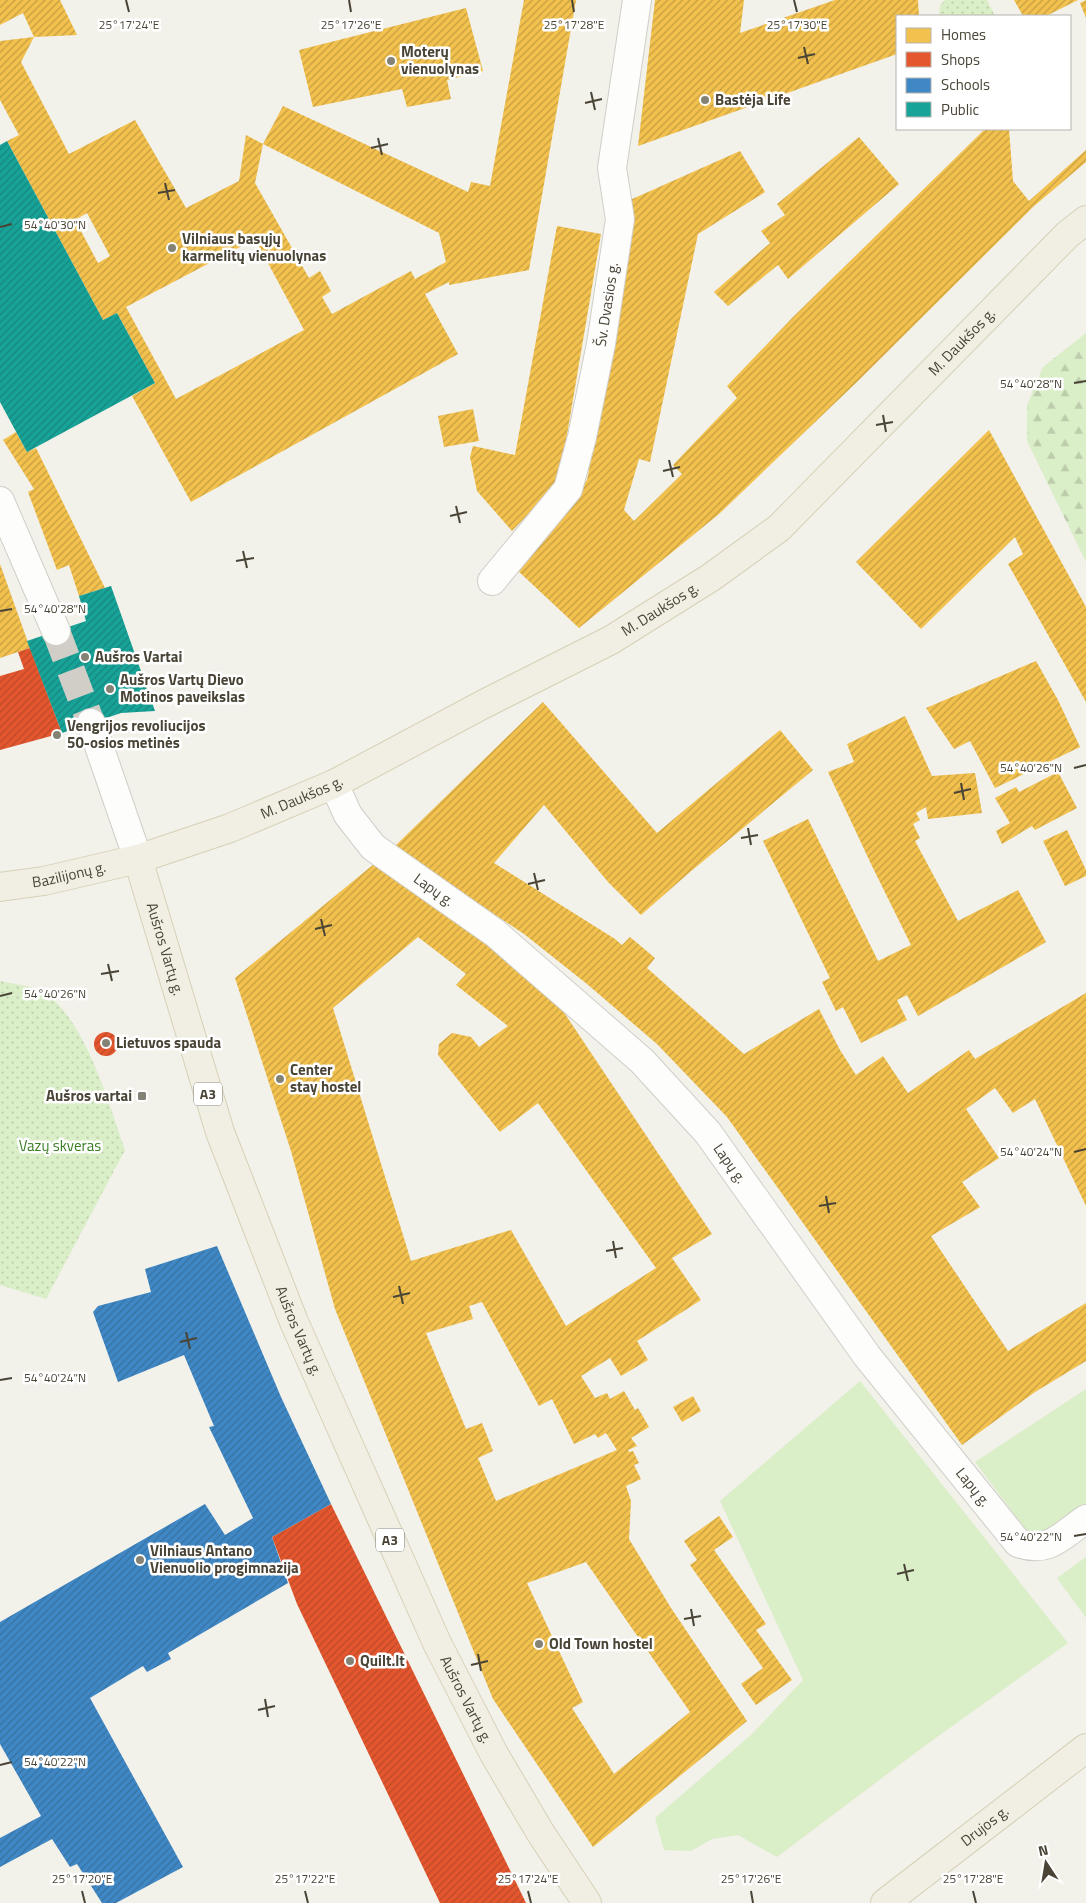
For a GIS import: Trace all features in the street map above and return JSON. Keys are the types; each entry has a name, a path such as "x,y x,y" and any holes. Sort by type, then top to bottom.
{"main road":[{"name":"M. Daukšos g.","path":"138,859 230,828 334,784 482,705 611,640 710,578 779,528 1067,236 1086,220"},
{"name":"Bazilijonų g.","path":"0,887 44,881 138,859"},
{"name":"Aušros Vartų g.","path":"138,859 220,1132 294,1322 437,1643 494,1754 540,1832 587,1903"},
{"name":"Drujos g.","path":"885,1903 1086,1748"}],"street":[{"name":"Šv. Dvasios g.","path":"492,581 568,489 582,437 601,344 620,218 612,168 637,0"},
{"path":"0,501 56,631"},
{"name":"Aušros Vartų g.","path":"91,723 138,859"},
{"name":"Lapų g.","path":"334,784 348,815 373,847 495,933 642,1061 708,1132 867,1356 1018,1543 1031,1547 1046,1546 1086,1519"}],"green space":[{"path":"945,0 987,0 994,15 939,15 940,5"},
{"path":"1086,333 1086,562 1027,441 1027,405 1043,367"},
{"name":"Vazų skveras","path":"0,981 41,991 56,1003 70,1019 93,1062 125,1150 46,1299 0,1285"},
{"path":"860,1381 1068,1643 926,1745 777,1857 738,1835 712,1839 691,1851 664,1850 655,1818 752,1734 803,1680 720,1501"},
{"path":"1086,1389 1086,1503 1045,1532 1027,1531 975,1462"},
{"path":"1086,1557 1086,1618 1057,1578"}],"building: Homes":[{"path":"0,0 60,0 77,35 34,37 23,13 0,25"},
{"name":"Vilniaus basųjų karmelitų vienuolynas","path":"524,0 576,0 529,270 449,285 449,282 425,294 458,354 191,502 132,396 155,383 117,313 103,320 7,141 19,135 0,100 0,41 34,37 21,62 69,154 135,120 186,208 239,181 246,135 263,144 283,106 468,192 471,182 490,186","holes":["263,144 439,233 446,262 415,279 411,271 332,314 322,297 331,291 320,271 309,278 255,183","87,213 110,256 98,263 75,220","255,239 304,330 176,399 126,307"]},
{"name":"Bastėja Life","path":"655,0 744,0 740,33 835,0 918,0 919,15 896,15 896,54 638,146"},
{"path":"1014,0 1078,0 1048,15 1022,15"},
{"path":"1086,0 1086,18 1080,3"},
{"name":"Moterų vienuolynas","path":"466,8 483,71 447,80 451,99 407,107 402,89 313,107 299,50"},
{"path":"984,130 1009,130 1013,181 1029,201 1086,150 1086,162 1033,207 858,381 719,514 579,628 516,569 587,480 607,376 630,200 740,151 765,192 698,234 650,462 639,459 624,510 634,521 682,474 673,465 737,398 727,386 792,318"},
{"path":"859,137 899,184 788,279 778,265 728,306 714,292 770,243 761,231 785,215 777,204"},
{"path":"557,226 601,234 559,482 512,531 477,491 470,457 473,446 515,455"},
{"path":"473,409 479,441 444,447 438,416"},
{"path":"989,430 1086,607 1086,702 1008,564 1023,554 1015,537 921,629 856,562"},
{"path":"16,432 27,452 36,448 105,588 79,596 69,565 57,570 28,492 34,489 3,440"},
{"path":"0,564 30,648 0,658"},
{"path":"1036,661 1058,700 1080,747 995,788 970,741 954,749 926,708"},
{"path":"543,702 657,833 780,730 813,770 641,915 608,882 544,805 494,863 622,945 630,937 655,958 647,968 744,1054 819,1009 840,1050 856,1075 883,1056 908,1093 969,1050 975,1059 1086,993 1086,1206 1035,1099 1013,1113 995,1088 966,1109 999,1158 962,1182 980,1207 931,1236 1008,1351 1086,1303 1086,1361 1035,1392 962,1445 727,1117 657,1044 587,984 524,934 394,847"},
{"path":"905,716 932,776 975,773 982,813 928,819 926,807 916,813 920,820 913,824 920,838 915,841 958,921 1018,890 1046,942 918,1016 907,995 897,1000 907,1020 861,1043 843,1007 836,1011 822,982 830,978 763,841 808,819 878,961 911,945 828,772 854,762 847,744"},
{"path":"1058,772 1077,808 1035,830 1032,826 1002,844 996,831 1010,823 995,798 1016,787 1019,792"},
{"path":"1067,830 1086,870 1086,876 1065,886 1043,841"},
{"path":"374,864 528,973 555,999 712,1234 672,1258 701,1300 637,1341 648,1360 621,1376 610,1358 581,1376 595,1398 607,1393 610,1399 624,1391 635,1410 638,1408 649,1427 631,1438 637,1446 628,1450 629,1452 633,1451 639,1463 634,1465 641,1479 626,1486 631,1501 629,1539 671,1608 747,1721 593,1847 493,1699 335,1309 291,1151 235,978","holes":["418,937 466,974 456,985 508,1026 479,1047 471,1037 452,1033 439,1044 438,1055 500,1132 538,1103 656,1268 566,1326 511,1230 411,1261 333,1008","482,1302 539,1406 552,1399 574,1444 595,1434 598,1438 606,1433 617,1450 496,1501 478,1458 493,1451 482,1423 466,1429 426,1333 473,1319 469,1306","586,1562 690,1712 614,1774 572,1708 583,1702 527,1583"]},
{"path":"693,1396 701,1411 682,1422 673,1407"},
{"path":"719,1516 733,1537 714,1550 766,1624 756,1630 792,1680 756,1705 741,1684 763,1668 690,1565 697,1560 684,1541"}],"building: Shops":[{"path":"30,648 62,733 0,750 0,676 24,669 18,652"},
{"name":"Lietuvos spauda","path":"106,1032 114,1036 118,1044 114,1052 106,1056 98,1052 94,1044 98,1036"},
{"path":"331,1504 526,1903 440,1903 297,1604 272,1537"}],"building: Schools":[{"path":"217,1246 281,1397 331,1504 272,1537 288,1583 168,1653 171,1659 147,1672 143,1666 90,1698 183,1867 116,1903 102,1903 77,1864 70,1867 52,1839 0,1867 0,1838 41,1816 0,1744 0,1622 205,1504 225,1535 253,1518 209,1427 214,1426 184,1355 118,1382 93,1312 98,1306 151,1292 145,1269"}],"building: Public":[{"path":"7,141 103,320 117,313 155,383 27,452 0,402 0,145"},
{"name":"Aušros Vartai","path":"111,586 155,711 121,713 62,733 27,641 86,621 79,596"}],"tunnel":[{"path":"56,631 91,723"}],"place":[{"name":"Moterų vienuolynas","path":"391,61"},
{"name":"Bastėja Life","path":"705,100"},
{"name":"Vilniaus basųjų karmelitų vienuolynas","path":"172,248"},
{"name":"Aušros Vartai","path":"85,657"},
{"name":"Aušros Vartų Dievo Motinos paveikslas","path":"110,689"},
{"name":"Vengrijos revoliucijos 50-osios metinės","path":"57,735"},
{"name":"Lietuvos spauda","path":"106,1043"},
{"name":"Center stay hostel","path":"280,1079"},
{"name":"Aušros vartai","path":"142,1096"},
{"name":"Vilniaus Antano Vienuolio progimnazija","path":"140,1560"},
{"name":"Old Town hostel","path":"539,1644"},
{"name":"Quilt.lt","path":"350,1661"}]}
